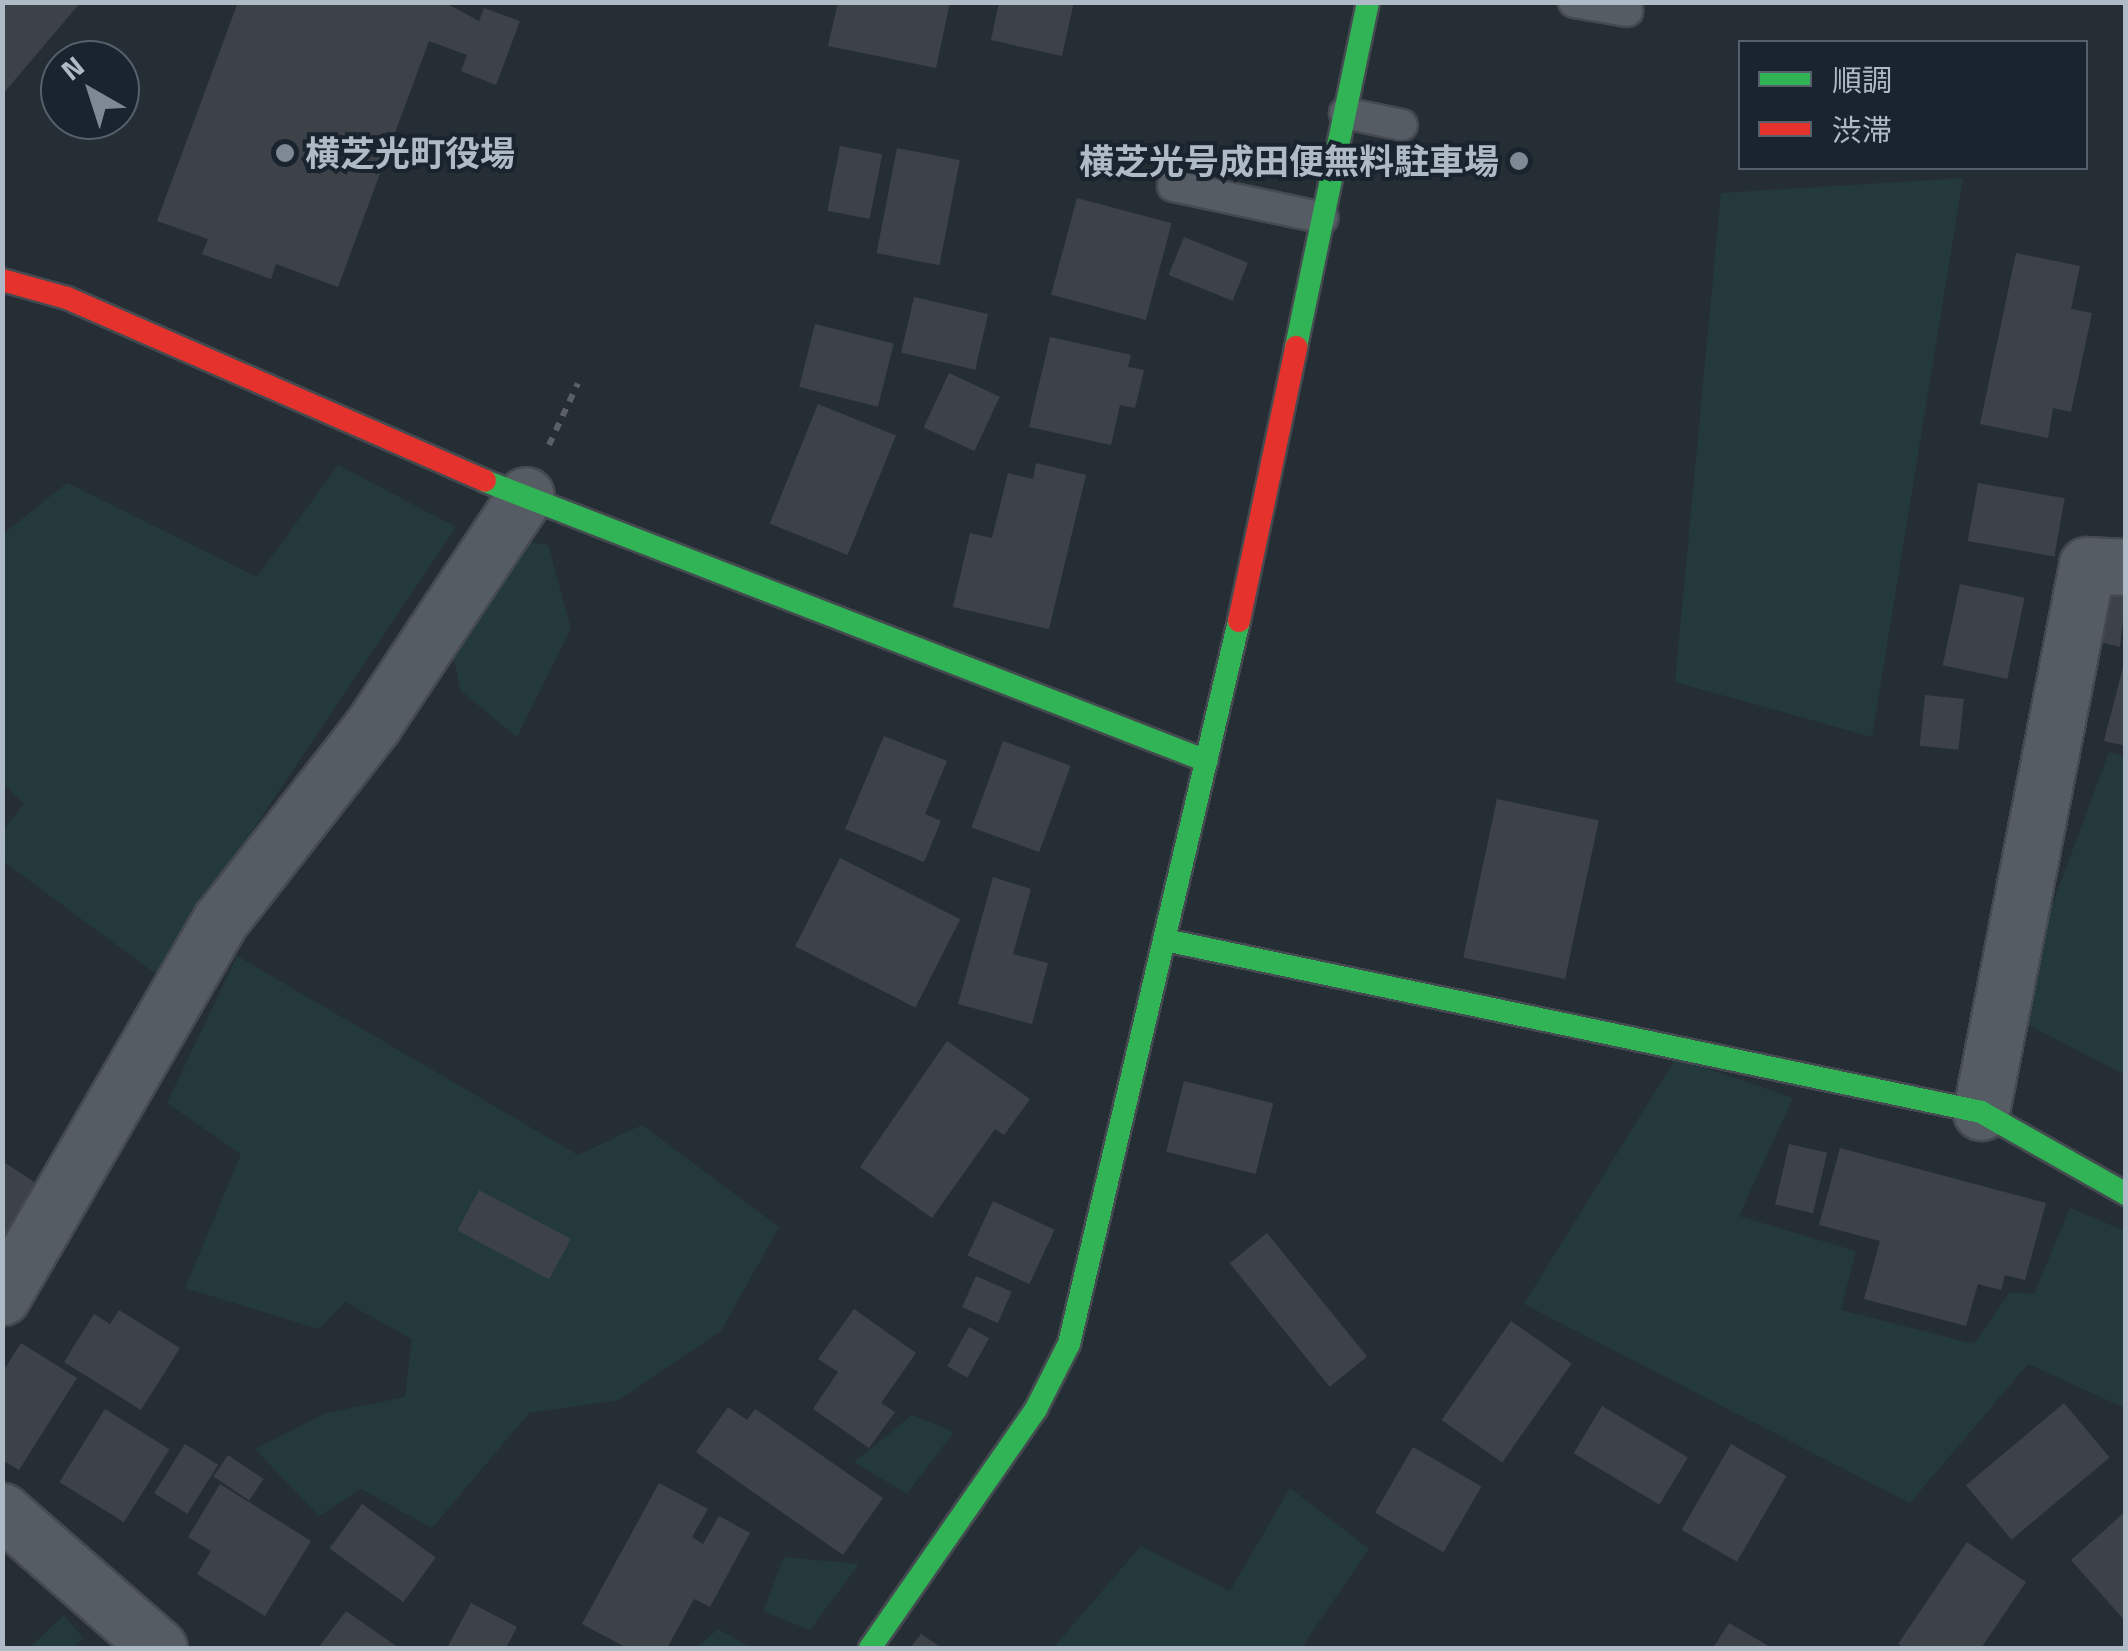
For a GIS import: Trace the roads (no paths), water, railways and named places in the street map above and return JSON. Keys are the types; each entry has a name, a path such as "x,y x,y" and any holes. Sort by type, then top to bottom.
{"street":[{"path":"870,1648 1036,1408 1068,1344 1207,761 1368,2"},
{"path":"2,280 67,298 526,495 897,648 1207,761"},
{"path":"2,1297 220,921 373,724 526,495"},
{"path":"1982,1112 2087,565 2126,567"},
{"path":"1166,940 1982,1112 2126,1194"},
{"path":"2,1511 159,1648"}],"lane":[{"path":"1574,2 1627,11"},
{"path":"1345,113 1402,125"},
{"path":"1173,186 1324,218"}],"place":[{"name":"横芝光町役場","path":"285,153"},
{"name":"横芝光号成田便無料駐車場","path":"1519,161"}]}
